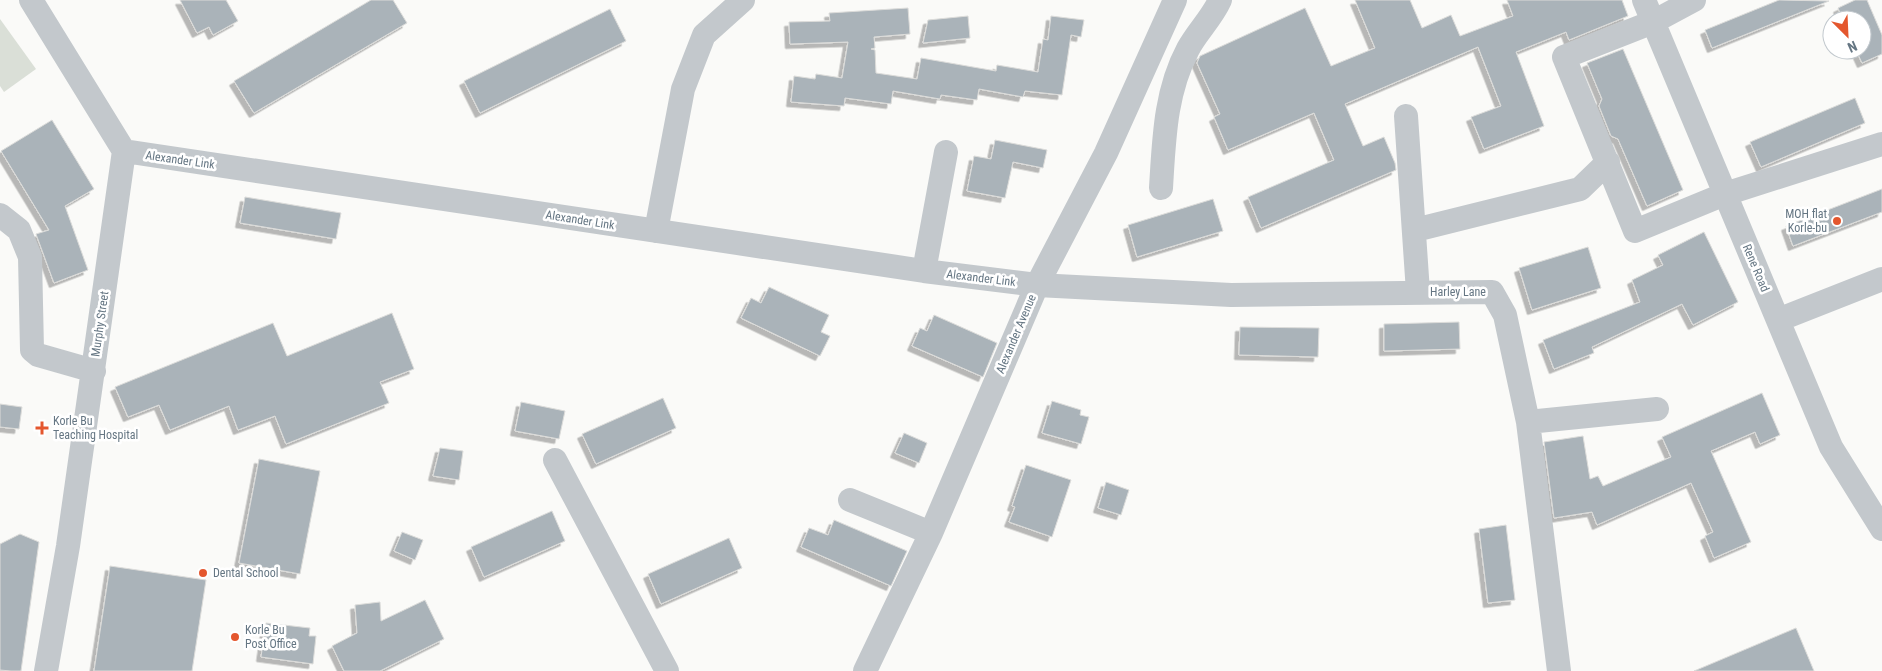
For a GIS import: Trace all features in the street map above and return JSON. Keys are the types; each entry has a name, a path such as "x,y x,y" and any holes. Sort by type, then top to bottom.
{"street":[{"path":"31,0 124,151"},
{"path":"656,231 683,89 704,35 743,0"},
{"path":"1161,188 1164,131 1170,94 1188,49 1220,0"},
{"name":"Rene Road","path":"1644,0 1830,447 1882,529"},
{"path":"1694,0 1653,22 1564,57 1608,162 1634,231 1725,194 1882,144"},
{"name":"Alexander Avenue","path":"865,671 931,533 1037,286 1106,154 1168,3"},
{"path":"1406,116 1418,292"},
{"name":"Alexander Link","path":"124,151 924,271 1037,286"},
{"name":"Murphy Street","path":"46,671 68,546 124,151"},
{"path":"924,271 946,152"},
{"path":"1415,230 1580,189 1608,162"},
{"path":"0,215 19,230 30,258 32,350 38,355 94,370"},
{"path":"1778,320 1882,279"},
{"name":"Harley Lane","path":"1037,286 1231,295 1492,292 1505,315 1528,422 1559,671"},
{"path":"1528,422 1657,409"},
{"path":"555,460 667,671"},
{"path":"850,500 931,533"}],"shaded area":[{"path":"0,19 36,69 4,92 0,86"}],"building":[{"path":"180,0 226,0 238,21 213,35 209,27 197,33"},
{"path":"371,0 393,0 407,23 254,113 234,81"},
{"path":"1355,0 1410,0 1422,28 1451,15 1460,36 1513,16 1507,0 1622,0 1628,16 1569,40 1566,32 1516,52 1544,126 1484,149 1471,117 1501,106 1478,47 1345,104 1363,146 1384,137 1396,170 1261,228 1248,197 1334,160 1314,113 1228,150 1214,117 1220,114 1197,63 1200,56 1305,8 1331,66 1375,48"},
{"path":"1779,0 1829,1 1712,48 1705,30"},
{"path":"1855,0 1867,0 1871,10 1839,10 1838,8"},
{"path":"908,8 910,34 874,37 875,48 871,49 875,50 876,73 917,79 921,58 996,71 997,65 1038,72 1043,39 1048,40 1051,16 1084,20 1081,37 1071,35 1062,95 1025,91 1023,97 979,89 977,100 941,95 940,99 893,91 891,104 845,98 844,106 791,102 794,76 815,79 816,74 842,78 848,42 790,44 789,22 830,21 829,13"},
{"path":"610,9 626,41 480,113 464,81"},
{"path":"1872,12 1882,35 1882,54 1872,58"},
{"path":"968,16 970,38 923,43 928,20"},
{"path":"1623,49 1683,190 1647,206 1618,139 1611,136 1599,106 1602,99 1587,63"},
{"path":"1855,98 1865,123 1761,167 1750,142"},
{"path":"52,120 94,189 65,206 88,270 54,283 36,234 49,230 1,151"},
{"path":"995,140 1047,150 1043,168 1013,162 1005,198 967,191 974,156 991,159"},
{"path":"1882,189 1882,212 1793,246 1786,226"},
{"path":"245,197 341,213 336,239 240,223"},
{"path":"1213,199 1223,231 1137,257 1128,225"},
{"path":"1704,232 1738,302 1693,325 1682,304 1592,347 1594,353 1554,369 1543,340 1640,302 1632,280 1663,265 1658,255"},
{"path":"1588,247 1601,288 1532,310 1519,268"},
{"path":"769,287 829,315 821,332 830,336 820,356 741,318 751,298 761,303"},
{"path":"392,313 414,369 380,382 389,403 286,444 275,416 238,430 229,406 170,430 159,405 128,417 115,387 273,323 287,356"},
{"path":"934,315 997,343 983,377 912,346 920,328 927,331"},
{"path":"1459,322 1460,349 1384,351 1384,324"},
{"path":"1240,327 1319,328 1318,357 1239,355"},
{"path":"1762,393 1780,435 1760,444 1755,432 1711,451 1751,542 1714,558 1705,536 1713,532 1691,483 1597,525 1592,512 1554,518 1544,442 1583,436 1590,479 1598,476 1603,486 1671,457 1662,437"},
{"path":"663,398 676,428 596,464 582,434"},
{"path":"1052,401 1081,410 1080,415 1089,417 1081,444 1042,433"},
{"path":"521,402 565,411 559,439 515,431"},
{"path":"0,404 22,407 19,429 0,427"},
{"path":"904,433 927,443 919,463 895,453"},
{"path":"440,448 463,451 459,480 433,476"},
{"path":"259,459 320,471 300,574 239,563"},
{"path":"1026,465 1071,480 1052,537 1009,522 1015,507 1012,506"},
{"path":"1106,482 1129,490 1121,515 1098,508"},
{"path":"552,511 565,541 484,577 471,547"},
{"path":"834,520 907,551 891,586 801,547 809,528 828,535"},
{"path":"1506,525 1515,600 1488,603 1479,529"},
{"path":"402,532 423,540 415,560 394,551"},
{"path":"20,534 39,542 21,671 0,670 0,544"},
{"path":"729,538 742,568 661,604 648,574"},
{"path":"110,566 206,580 192,671 94,671"},
{"path":"425,600 444,639 380,671 344,671 332,646 357,633 355,605 380,602 381,621"},
{"path":"266,623 310,628 309,636 316,636 313,664 261,657"},
{"path":"1796,628 1814,671 1694,671"}],"place":[{"name":"MOH flat Korle-bu","path":"1837,221"},
{"name":"Korle Bu Teaching Hospital","path":"42,428"},
{"name":"Dental School","path":"203,573"},
{"name":"Korle Bu Post Office","path":"235,637"}]}
